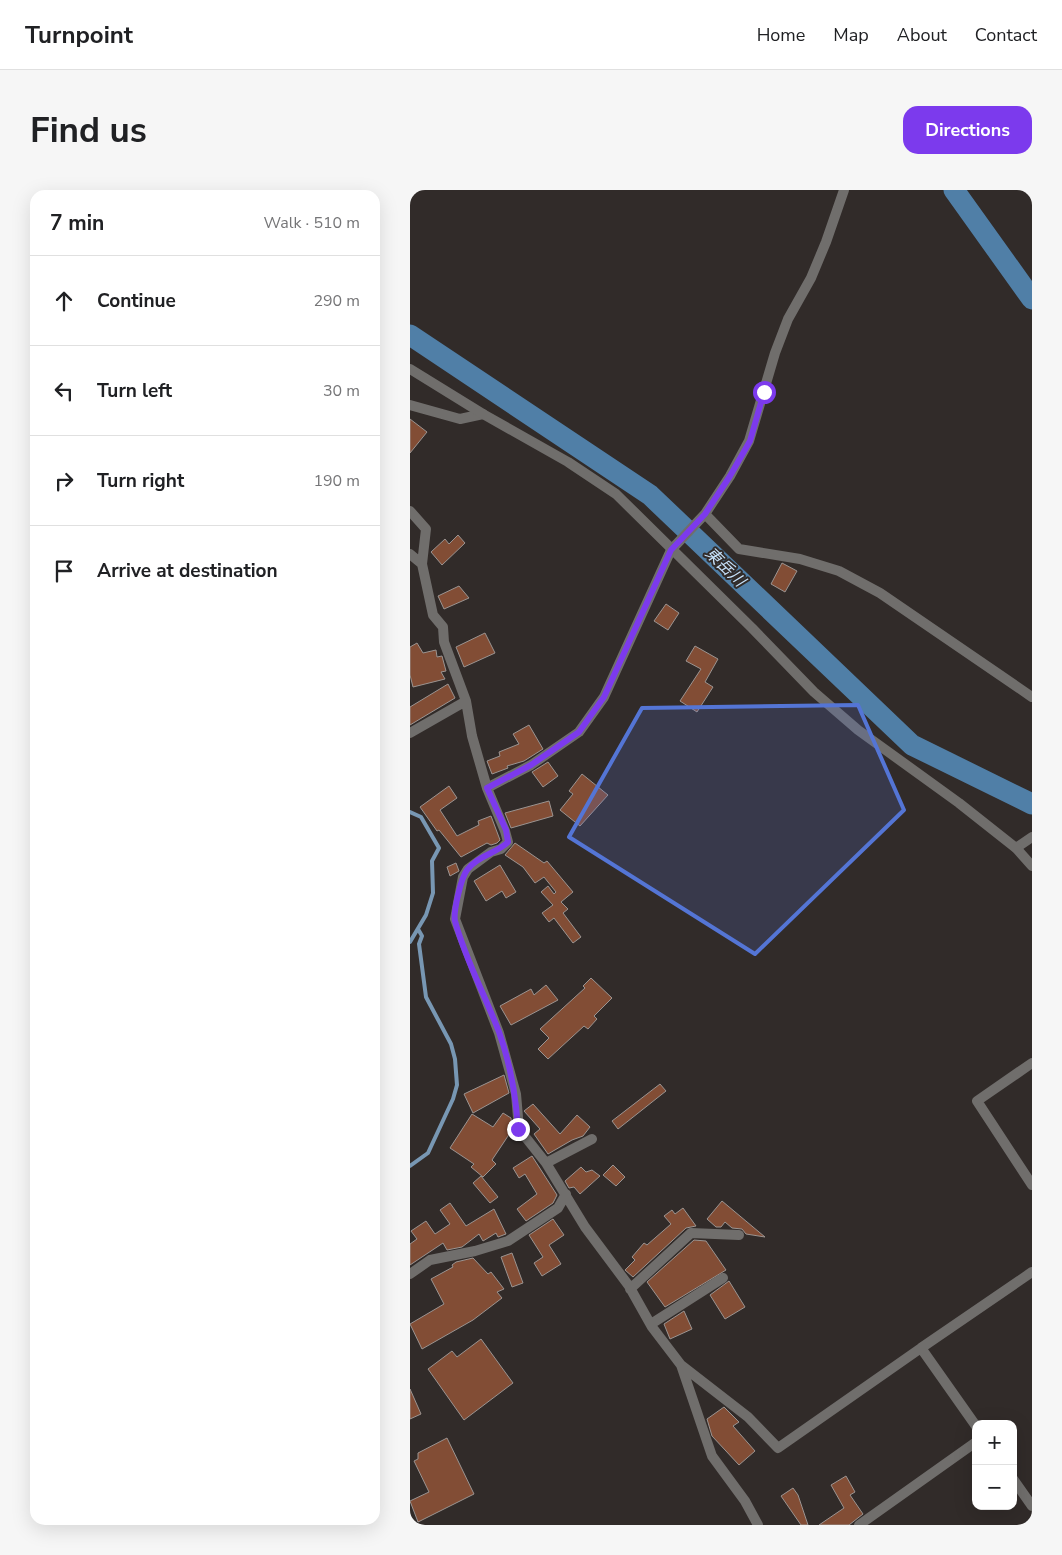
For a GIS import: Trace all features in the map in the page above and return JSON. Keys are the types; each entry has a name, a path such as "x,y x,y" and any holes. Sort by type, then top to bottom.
{"street":[{"path":"487,788 531,765 579,732 604,697 671,550 705,514 750,441 775,352 788,319 811,278 844,190"},
{"path":"410,369 483,414 568,462 616,494 814,692 858,730 959,803 1016,848 1032,866"},
{"path":"410,404 460,419 483,414"},
{"path":"410,511 426,529 422,564 433,615 443,627 444,642 466,701 472,736 487,788 506,830 508,842 501,849 491,852 468,869 460,891 455,919 499,1033 516,1094 518,1129 546,1163 585,1227 630,1289 651,1324 681,1365 748,1417 778,1448 1032,1272"},
{"path":"705,514 739,548 800,559 840,570 880,593 1032,697"},
{"path":"410,554 422,564"},
{"path":"410,733 466,701"},
{"path":"1016,848 1032,837"},
{"path":"1032,1063 977,1101 1032,1185"},
{"path":"546,1163 592,1139"},
{"path":"410,1274 430,1260 475,1251 508,1241 558,1208 566,1194"},
{"path":"630,1289 701,1225"},
{"path":"691,1233 739,1235"},
{"path":"651,1324 723,1278"},
{"path":"922,1348 972,1420"},
{"path":"681,1365 712,1456 730,1477 758,1525"},
{"path":"859,1525 972,1445"},
{"path":"1017,1485 1032,1506"}],"highlighted area":[{"path":"858,705 904,810 755,954 569,837 642,708"}],"building":[{"path":"410,419 427,432 410,453"},
{"path":"458,535 465,543 442,565 431,552 445,539 449,544"},
{"path":"782,563 797,571 785,592 771,584"},
{"path":"459,586 469,598 444,609 438,596"},
{"path":"666,604 679,613 668,630 654,621"},
{"path":"485,633 495,653 464,667 456,647"},
{"path":"417,643 423,653 436,650 437,657 442,656 446,671 441,672 445,679 413,687 410,675 410,647"},
{"path":"695,646 718,659 705,682 713,687 697,712 680,701 701,669 686,661"},
{"path":"448,684 455,698 410,725 410,707"},
{"path":"529,725 543,749 524,761 507,766 508,768 492,774 487,761 500,756 499,752 519,744 513,734"},
{"path":"548,762 558,776 543,787 532,772"},
{"path":"582,774 608,795 580,826 560,810 573,794 569,791"},
{"path":"449,786 457,798 440,810 457,836 479,825 478,821 491,816 500,840 497,843 491,845 487,843 461,857 439,830 437,831 420,807"},
{"path":"549,801 553,816 511,828 505,813"},
{"path":"515,843 544,863 547,861 573,892 561,902 568,909 563,913 581,937 573,943 554,918 549,922 542,913 553,905 541,892 548,886 554,894 556,892 544,877 535,883 523,867 505,855"},
{"path":"456,863 459,871 450,876 447,867"},
{"path":"500,865 516,892 506,898 502,891 486,901 474,881"},
{"path":"591,978 612,998 594,1016 597,1019 588,1029 584,1026 548,1059 538,1049 549,1038 540,1029 585,988 583,986"},
{"path":"546,985 558,1000 511,1025 500,1006 531,989 534,995"},
{"path":"504,1075 509,1093 473,1113 464,1094"},
{"path":"660,1084 666,1091 618,1129 612,1121"},
{"path":"533,1104 560,1134 577,1115 590,1127 583,1136 548,1154 534,1134 540,1129 524,1111"},
{"path":"503,1113 511,1118 512,1130 492,1160 496,1164 483,1177 471,1167 474,1164 450,1148 472,1114 493,1127"},
{"path":"532,1156 557,1195 553,1203 526,1221 517,1209 537,1194 525,1174 519,1178 513,1168"},
{"path":"613,1165 625,1177 616,1186 603,1175"},
{"path":"581,1167 586,1172 592,1170 600,1176 580,1194 574,1187 569,1188 565,1181"},
{"path":"481,1176 498,1197 490,1203 473,1183"},
{"path":"722,1201 765,1237 746,1234 742,1229 732,1228 725,1222 721,1227 716,1227 707,1219"},
{"path":"450,1203 466,1226 494,1209 506,1234 498,1237 496,1233 483,1241 479,1234 462,1247 447,1250 443,1243 410,1265 410,1244 417,1239 411,1231 426,1221 435,1234 450,1224 440,1210"},
{"path":"683,1208 696,1226 686,1228 633,1277 625,1270 635,1260 632,1257 644,1243 647,1245 671,1224 664,1216 672,1210 675,1214"},
{"path":"553,1219 564,1235 549,1245 561,1264 542,1276 534,1263 543,1257 529,1235"},
{"path":"694,1240 706,1241 726,1270 665,1307 647,1282"},
{"path":"512,1253 523,1283 512,1287 501,1257"},
{"path":"473,1258 488,1274 491,1272 504,1289 497,1292 502,1298 473,1320 422,1349 410,1324 444,1304 431,1279 453,1267 452,1265 456,1262"},
{"path":"729,1281 745,1307 725,1319 710,1295"},
{"path":"684,1311 692,1329 670,1339 664,1324"},
{"path":"481,1339 513,1383 464,1420 428,1369 452,1351 457,1357"},
{"path":"410,1389 421,1414 410,1419"},
{"path":"724,1407 739,1422 733,1426 755,1451 739,1465 712,1436 707,1419"},
{"path":"447,1438 474,1494 418,1522 410,1501 429,1492 414,1461 418,1459 418,1453"},
{"path":"846,1476 855,1492 850,1495 863,1514 849,1525 819,1525 844,1508 831,1485"},
{"path":"793,1488 798,1495 808,1525 801,1525 781,1496"}],"waterway":[{"path":"954,190 1032,299"},
{"name":"東岳川","path":"410,335 650,495 912,745 1032,804"},
{"path":"410,812 421,817 439,848 432,861 433,893 426,915 410,942"},
{"path":"410,1166 428,1153 453,1099 457,1085 455,1059 451,1044 426,997 419,944 422,936 418,929"}],"route":[{"path":"518,1129 516,1094 499,1033 455,919 458,898 468,869 491,852 501,849 508,842 506,830 487,788 531,765 579,732 604,697 671,550 705,514 750,441 764,392"}]}
